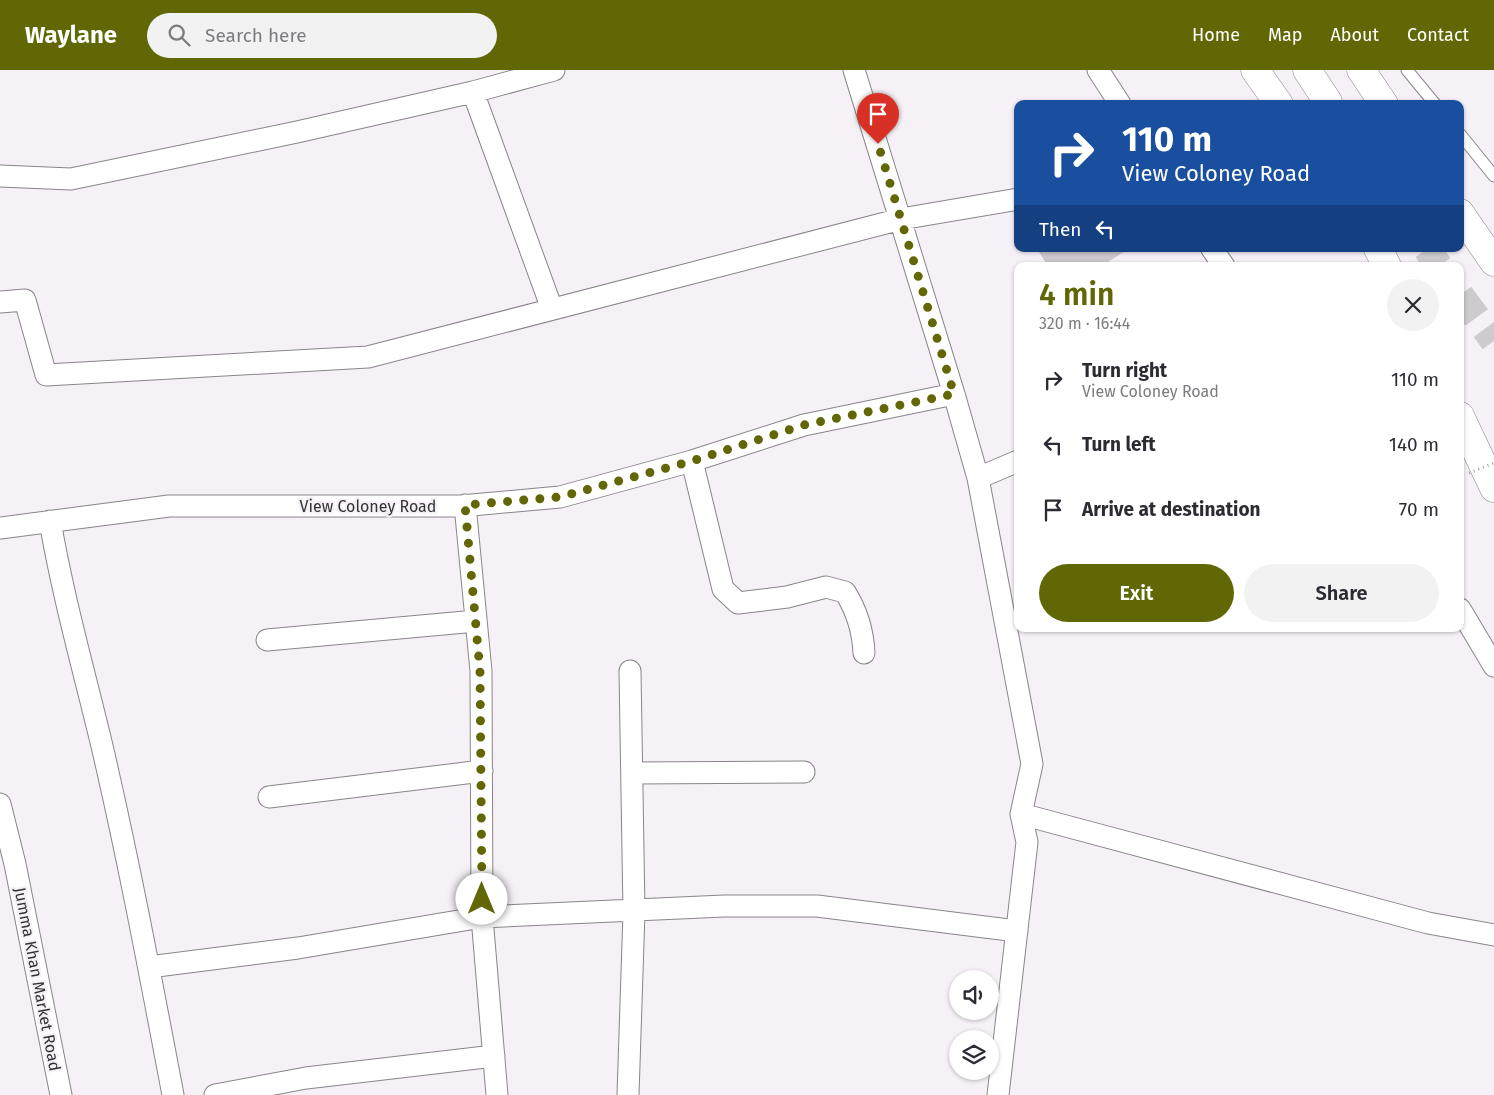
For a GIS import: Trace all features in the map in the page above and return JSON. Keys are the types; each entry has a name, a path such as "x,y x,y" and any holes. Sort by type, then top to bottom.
{"highway":[{"path":"1255,70 1276,100"},
{"path":"1307,70 1327,100"},
{"path":"1361,70 1381,100"},
{"path":"1464,219 1494,262"},
{"path":"1464,424 1494,488"}],"street":[{"path":"0,176 71,179 297,132 473,92 554,70"},
{"path":"854,70 901,219 978,478 1032,764 1021,814 1027,842 998,1095"},
{"path":"1084,70 1117,99"},
{"path":"1098,70 1117,99"},
{"path":"473,92 552,309"},
{"path":"0,302 24,300 46,375 368,357 901,219 1014,200"},
{"name":"View Coloney Road","path":"0,528 169,506 465,505 560,497 692,461 804,425 954,394"},
{"path":"692,461 723,589 738,603 787,597 826,587 845,592 856,610 863,638 864,654"},
{"path":"978,478 1014,463"},
{"path":"465,505 480,671 482,917 497,1095"},
{"path":"50,521 61,583 102,747 149,966 173,1095"},
{"path":"1464,616 1494,666"},
{"path":"267,640 476,621"},
{"path":"628,1095 634,912 630,671"},
{"path":"269,797 482,771"},
{"path":"632,773 804,772"},
{"name":"Jumma Khan Market Road","path":"0,804 16,864 61,1095"},
{"path":"1021,814 1428,923 1494,935"},
{"path":"149,966 298,948 482,917 634,912 724,906 816,906 1017,931"},
{"path":"224,1094 306,1078 494,1056"}],"lane":[{"path":"1407,70 1432,100"},
{"path":"1464,139 1494,176"}],"path":[{"path":"1468,473 1494,463"}],"building":[{"path":"1039,252 1124,252 1108,262 1045,262"}],"tunnel":[{"path":"1429,252 1436,262"},
{"path":"1464,300 1494,341"}],"route":[{"path":"482,899 483,825 480,671 465,505 560,497 692,461 804,425 954,394 878,144"}]}
